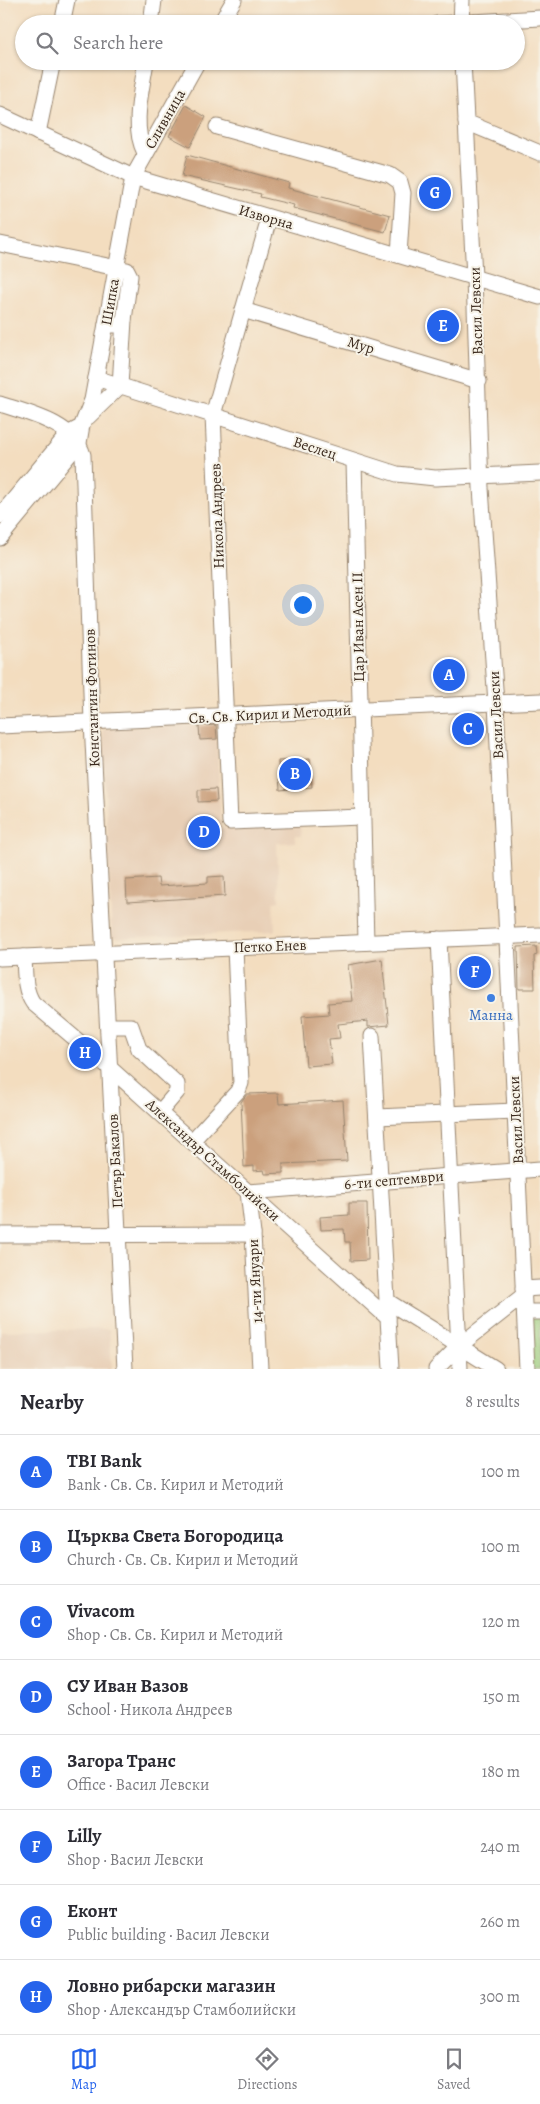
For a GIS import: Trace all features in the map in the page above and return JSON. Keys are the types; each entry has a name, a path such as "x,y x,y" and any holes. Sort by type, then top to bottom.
{"street":[{"path":"64,15 67,0"},
{"path":"225,15 234,0"},
{"path":"461,15 462,0"},
{"path":"151,2 151,15"},
{"path":"525,19 540,18"},
{"path":"38,134 51,70"},
{"path":"145,70 138,121 139,142 145,153"},
{"name":"Сливница","path":"133,177 193,70"},
{"name":"Васил Левски","path":"463,70 479,381 481,476 496,703 527,1369"},
{"name":"Изворна","path":"0,115 133,177 270,219 540,297"},
{"path":"466,122 540,153"},
{"path":"217,127 390,175 400,182 403,194 399,255"},
{"name":"Шипка","path":"84,422 96,378 133,177"},
{"name":"Никола Андреев","path":"270,219 213,415 230,822 362,817"},
{"path":"0,244 116,267 127,270 130,276 124,320 120,386 84,422 74,439 0,538"},
{"name":"Мур","path":"243,310 479,381"},
{"path":"106,325 117,325 124,320"},
{"name":"Веслец","path":"96,378 397,474 435,478 540,473"},
{"path":"0,404 50,422 74,439"},
{"path":"0,516 74,439"},
{"name":"Константин Фотинов","path":"74,439 83,455 92,722 105,954"},
{"name":"Цар Иван Асен II","path":"354,461 366,942"},
{"name":"Св. Св. Кирил и Методий","path":"0,726 540,701"},
{"name":"Петко Енев","path":"0,958 540,934"},
{"path":"439,939 460,1369"},
{"path":"192,1141 238,1091 241,1083 235,948"},
{"name":"Петър Бакалов","path":"105,954 125,1369"},
{"name":"Александър Стамболийски","path":"24,957 26,986 28,996 33,1003 160,1112 388,1318"},
{"path":"108,1026 131,1026 138,1049 177,1084 177,1092 160,1112"},
{"path":"372,1036 390,1369"},
{"path":"377,1117 515,1110"},
{"name":"6-ти септември","path":"248,1192 380,1180 540,1169"},
{"name":"14-ти Януари","path":"248,1192 253,1234 260,1369"},
{"path":"0,1235 253,1234"},
{"path":"436,1369 459,1346 523,1292 540,1288"},
{"path":"387,1301 496,1369"},
{"path":"524,1312 540,1312"}],"shaded area":[{"path":"216,724 221,828 300,825 301,836 295,836 295,842 277,843 279,901 274,902 275,931 112,938 103,729"},
{"path":"109,1329 112,1369 1,1369 0,1331"}],"green space":[{"path":"525,1312 540,1312 540,1369 527,1369"}],"building":[{"path":"186,105 206,117 190,147 169,136"},
{"path":"187,155 289,183 288,188 390,215 385,232 293,208 294,205 260,197 261,194 182,176"},
{"path":"216,725 217,739 200,740 199,726"},
{"path":"310,759 312,787 280,790 278,761"},
{"path":"216,789 217,801 198,802 198,790"},
{"path":"224,876 225,896 127,902 126,880 158,878 159,886 208,883 208,877"},
{"path":"536,946 537,955 534,956 535,989 519,989 518,947"},
{"path":"382,959 389,1025 368,1027 368,1021 338,1024 340,1038 329,1039 332,1064 306,1066 302,1016 329,1014 328,1003 352,1001 348,965"},
{"path":"278,1093 279,1104 343,1100 347,1161 283,1164 283,1173 265,1174 264,1170 254,1171 254,1166 244,1167 241,1102 247,1094"},
{"path":"349,1203 367,1203 368,1260 351,1261 350,1242 345,1242 344,1229 321,1230 320,1217 349,1215"}],"place":[{"name":"Еконт","path":"435,193"},
{"name":"Загора Транс","path":"443,326"},
{"name":"TBI Bank","path":"449,675"},
{"name":"Vivacom","path":"468,729"},
{"name":"Църква Света Богородица","path":"295,774"},
{"name":"СУ Иван Вазов","path":"204,832"},
{"name":"Lilly","path":"475,972"},
{"name":"Манна","path":"491,998"},
{"name":"Ловно рибарски магазин","path":"85,1053"}]}
